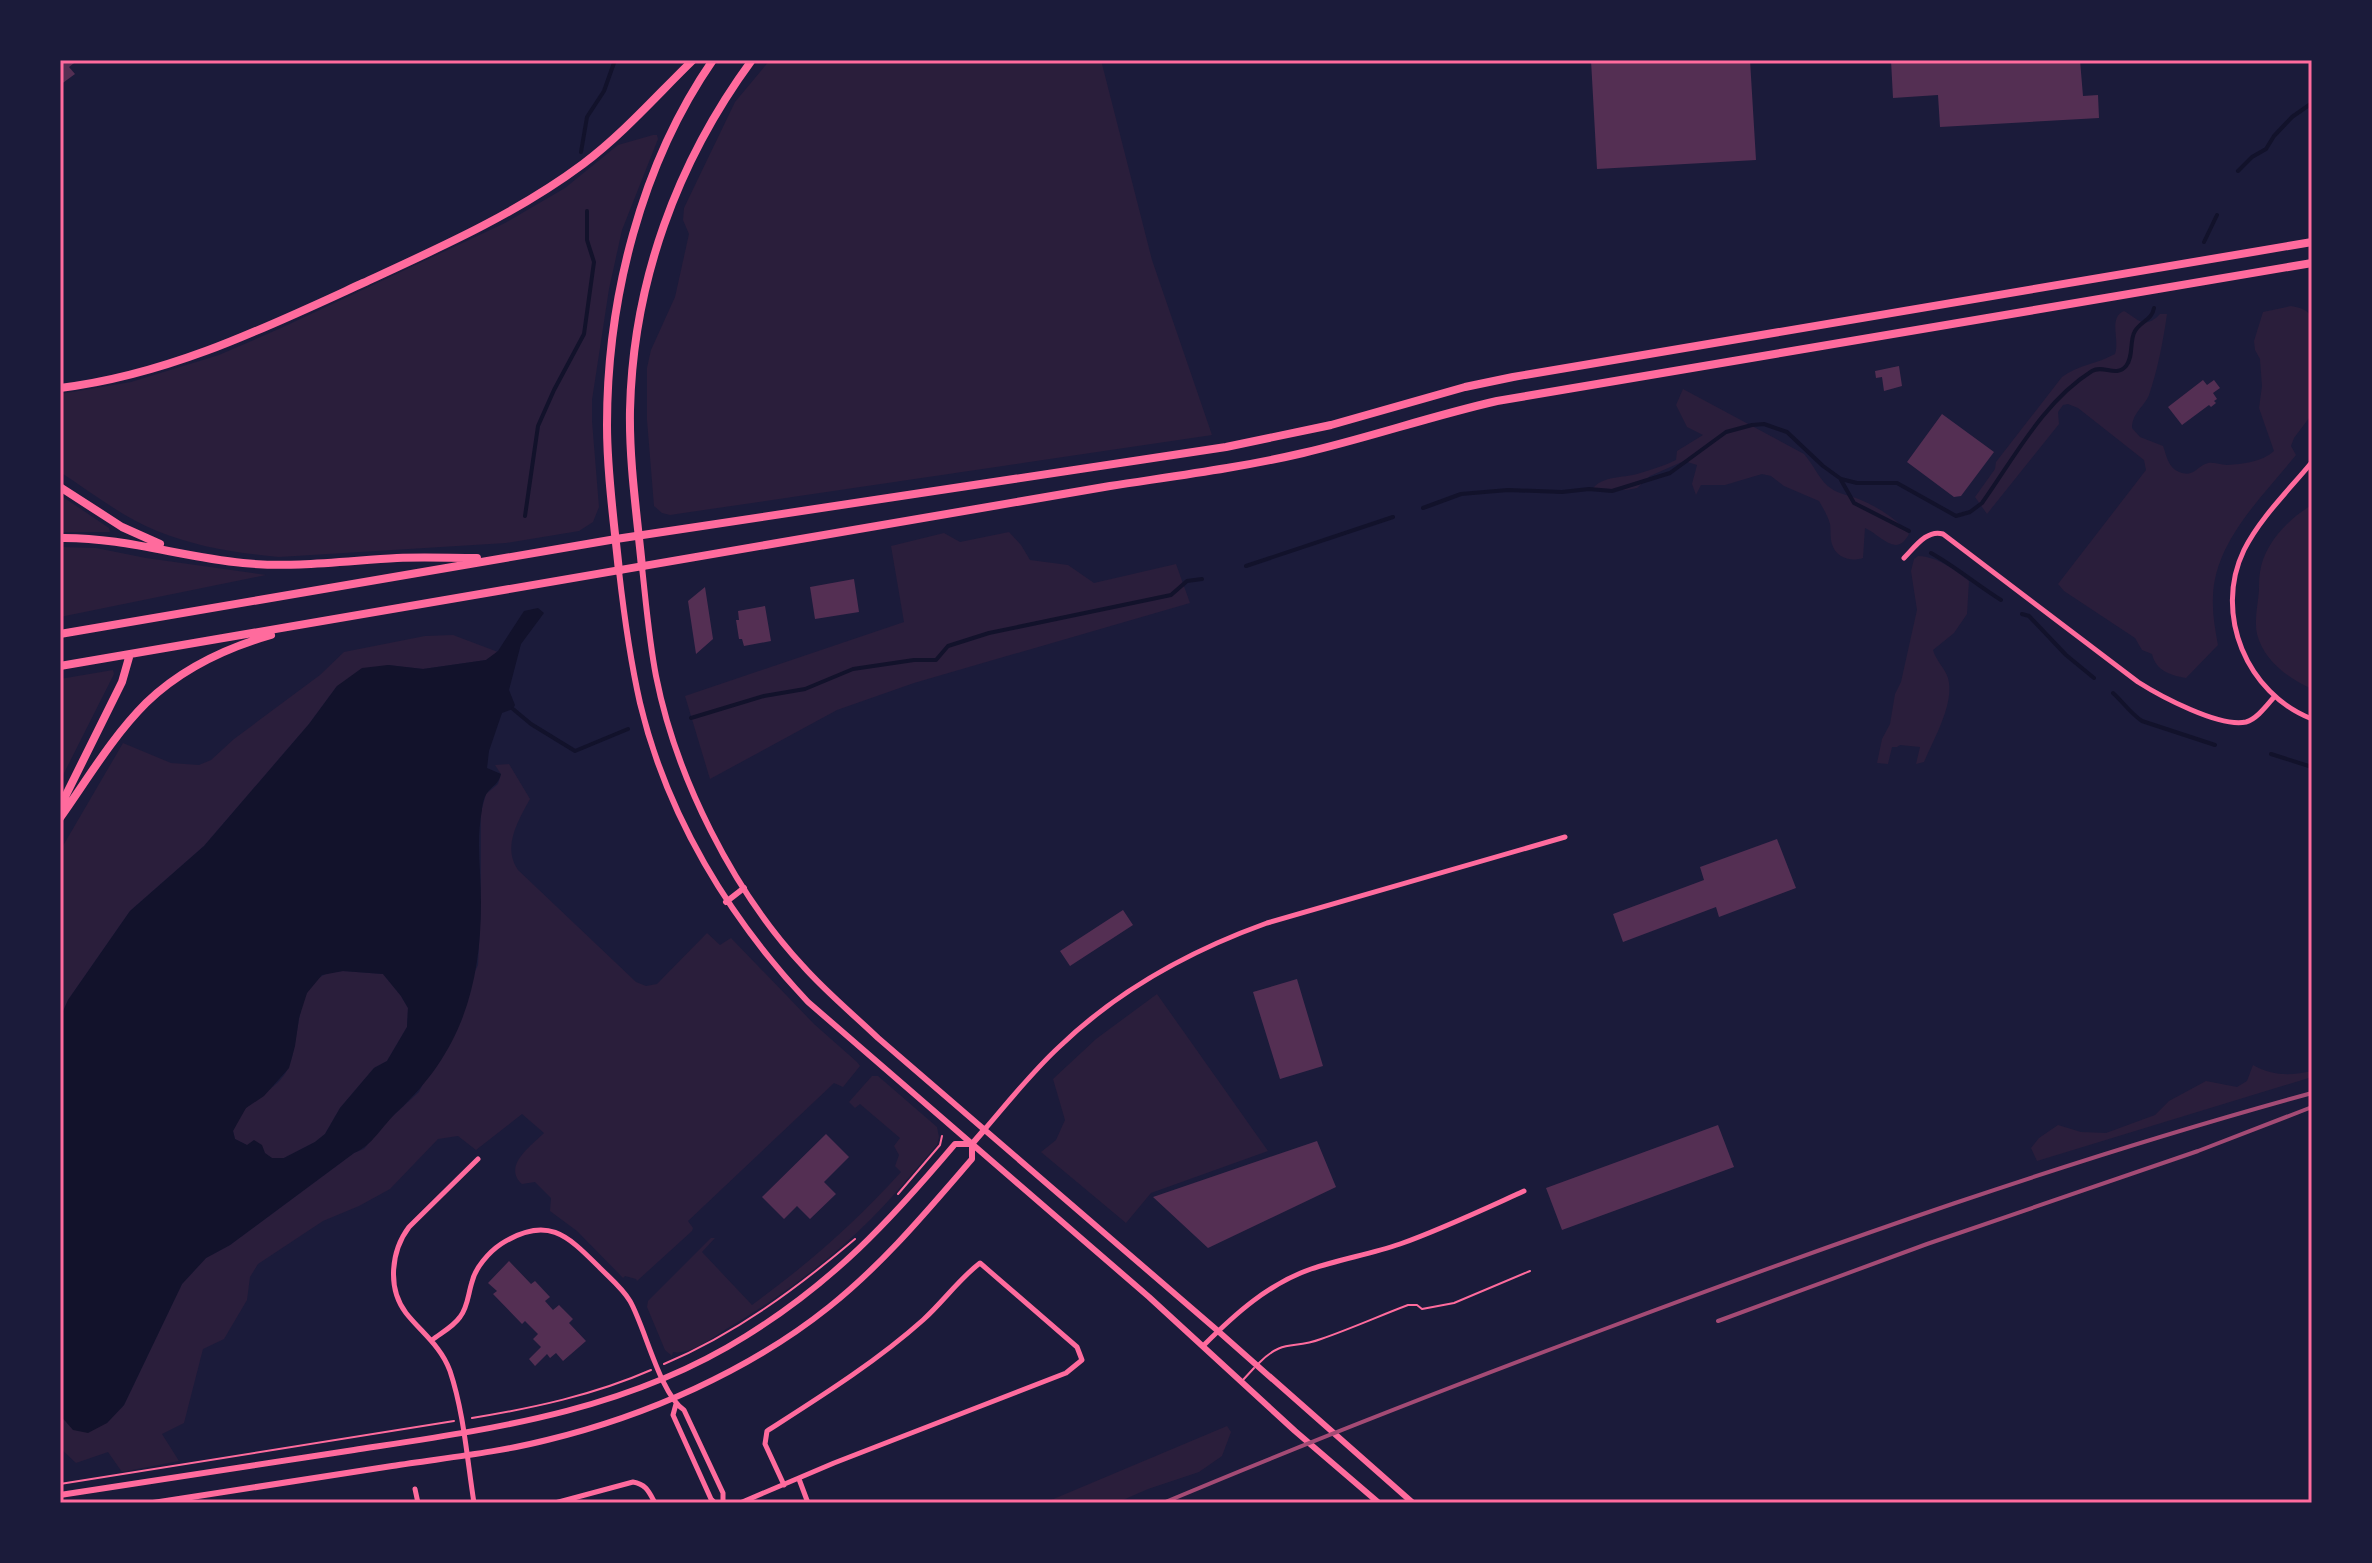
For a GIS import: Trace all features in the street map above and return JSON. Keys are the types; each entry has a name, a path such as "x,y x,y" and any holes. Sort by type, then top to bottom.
{"main road":[{"path":"60,388 126,377 242,337 496,219 593,157 693,60"},
{"path":"619,571 607,427 608,383 620,288 632,238 661,157 713,60"},
{"path":"642,567 630,411 635,345 648,279 660,233 692,154 752,60"},
{"path":"60,634 616,539 1226,447 1331,425 1465,387 1513,377 2312,242"},
{"path":"60,666 1110,486 1237,467 1304,453 1497,401 2312,263"},
{"path":"60,487 122,527 183,552"},
{"path":"60,538 99,538 242,563 287,565 419,557 499,559"},
{"path":"60,818 113,743 156,694 227,649 306,624"},
{"path":"60,807 122,682 130,654"}],"street":[{"path":"2312,462 2249,542 2239,561 2234,586 2234,621 2239,645 2251,668 2275,696 2312,719"},
{"path":"1904,558 1929,534 1943,534 2138,682 2161,697 2189,709 2230,721 2245,722 2255,717 2275,696"},
{"path":"642,567 649,637 667,721 700,809 744,888 786,946 827,991 1413,1503"},
{"path":"619,571 631,660 641,706 663,777 685,827 726,902 783,976 808,1002 1379,1503"},
{"path":"153,1503 544,1441 674,1402 794,1332 869,1273 972,1159 972,1144 1036,1070 1071,1036 1129,993 1189,957 1238,933 1565,837"},
{"path":"726,902 744,888"},
{"path":"60,1495 520,1423 608,1400 703,1360 794,1305 827,1279 900,1209 955,1144 972,1144"},
{"path":"474,1503 457,1397 446,1360 404,1310 393,1275 395,1254 409,1227 478,1159"},
{"path":"1203,1346 1257,1296 1280,1283 1310,1270 1431,1233 1524,1191"},
{"path":"432,1340 462,1316 472,1280 480,1265 498,1246 519,1235 543,1230 564,1235 630,1300 674,1402 685,1413 723,1493 723,1503"},
{"path":"740,1503 1066,1373 1082,1360 1077,1347 980,1263 923,1320 843,1382 767,1431 765,1444 784,1485"},
{"path":"674,1402 673,1415 715,1503"},
{"path":"799,1479 808,1503"},
{"path":"555,1503 633,1482 641,1483 655,1503"},
{"path":"415,1489 418,1503"}],"lane":[{"path":"1241,1382 1272,1351 1282,1347 1316,1341 1408,1305 1417,1305 1422,1309 1446,1306 1530,1271"}],"path":[{"path":"896,1196 940,1145 942,1136"},
{"path":"60,1484 533,1408 576,1397 684,1356 746,1321 803,1282 854,1239"}],"shaded area":[{"path":"770,60 1101,60 1152,260 1212,435 670,515 662,513 654,506 647,420 647,368 651,350 675,297 689,234 683,220 684,208 735,102"},
{"path":"657,135 658,139 622,230 609,289 592,400 599,507 593,522 579,531 506,543 279,557 232,551 172,537 119,511 60,472 60,394 131,382 219,355 281,328 505,223 565,188 618,145"},
{"path":"2291,306 2303,309 2312,318 2312,414 2294,438 2291,446 2296,455 2243,520 2222,557 2213,596 2218,645 2186,678 2174,675 2160,668 2152,654 2142,650 2135,638 2058,584 2146,470 2144,460 2078,408 2063,405 2058,412 2059,424 1987,514 1975,497 1995,469 1996,462 2062,377 2115,354 2115,324 2119,314 2124,311 2145,322 2167,314 2149,395 2133,423 2132,428 2140,437 2163,446 2170,464 2184,473 2192,473 2208,463 2239,464 2269,455 2274,451 2259,408 2262,386 2260,359 2254,341 2263,312"},
{"path":"1683,389 1804,454 1828,486 1878,509 1909,534 1904,541 1893,545 1865,528 1863,558 1844,558 1834,549 1829,521 1819,501 1762,474 1725,485 1701,485 1696,495 1692,484 1697,465 1684,461 1650,476 1637,488 1593,488 1608,479 1637,474 1676,460 1677,451 1703,435 1687,427 1676,405"},
{"path":"60,495 109,528 110,532 60,532"},
{"path":"2312,505 2312,689 2294,680 2271,660 2260,644 2256,623 2262,562 2272,542 2286,525"},
{"path":"1009,532 1030,560 1068,565 1094,583 1176,564 1190,603 914,683 837,710 710,779 685,696 904,622 891,546 944,533 960,542"},
{"path":"60,547 96,548 266,575 60,617"},
{"path":"1918,556 1939,561 1969,581 1967,614 1954,633 1933,650 1948,678 1949,698 1924,762 1916,764 1920,747 1900,745 1892,747 1888,764 1877,763 1901,682 1917,610 1911,571"},
{"path":"538,608 544,613 521,644 509,690 515,705 502,713 489,751 487,768 501,774 482,806 477,962 463,1016 452,1042 419,1089 366,1145 230,1245 206,1258 182,1284 124,1405 107,1423 88,1433 73,1430 60,1415 60,1018 68,1000 130,911 204,846 309,724 337,686 362,668 388,665 423,669 486,660 498,651 524,611","holes":["343,971 383,974 408,1008 407,1027 387,1061 374,1068 340,1108 325,1134 284,1158 272,1158 254,1140 247,1145 235,1139 233,1131 246,1108 264,1096 289,1068 307,993 322,975"]},
{"path":"453,635 498,652 486,660 423,669 388,665 337,686 309,724 204,846 130,911 68,1000 60,1018 60,851 123,743 171,763 199,765 211,760 234,739 320,675 344,652 425,636"},
{"path":"113,670 114,674 60,781 60,679"},
{"path":"509,764 530,799 512,843 513,861 518,870 636,982 646,986 657,984 707,933 720,945 731,938 814,1024 860,1066 843,1087 834,1083 688,1221 692,1231 637,1281 623,1278 577,1231 550,1211 551,1198 535,1182 522,1184 517,1177 517,1163 544,1133 522,1114 476,1150 458,1136 438,1139 390,1189 323,1221 258,1264 250,1277 247,1300 224,1339 203,1349 184,1423 162,1434 179,1461 122,1472 108,1452 76,1463 60,1448 60,1415 73,1429 107,1423 124,1405 182,1284 206,1258 230,1245 354,1153 364,1149 385,1123 419,1092 478,965 481,812 486,794 498,784 501,774 495,765"},
{"path":"343,971 383,974 408,1008 407,1027 387,1061 374,1068 340,1108 325,1134 284,1158 272,1158 235,1139 233,1131 245,1109 285,1074 308,991 324,975"},
{"path":"1157,994 1268,1151 1151,1193 1126,1223 1041,1152 1056,1140 1065,1120 1053,1079 1096,1039"},
{"path":"2253,1065 2282,1074 2312,1071 2312,1077 2037,1161 2031,1148 2039,1138 2058,1125 2081,1132 2106,1133 2155,1115 2169,1101 2206,1081 2237,1087 2247,1081"},
{"path":"872,1076 878,1076 937,1127 937,1145 871,1219 819,1266 706,1342 686,1351 673,1352 672,1356 665,1350 647,1307 648,1301 711,1238 715,1238 702,1252 752,1305 830,1242 901,1172 895,1166 899,1155 894,1146 900,1138 860,1104 855,1108 849,1102"},
{"path":"1227,1426 1231,1432 1222,1456 1199,1472 1116,1503 1044,1503"}],"building":[{"path":"60,60 78,60 69,67 75,74 60,85"},
{"path":"1591,60 1750,60 1756,160 1597,169"},
{"path":"1891,60 2080,60 2083,96 2098,95 2099,118 1940,127 1938,95 1893,98"},
{"path":"1899,366 1902,386 1884,391 1882,377 1876,378 1875,371"},
{"path":"2203,380 2207,385 2214,380 2220,388 2213,393 2216,403 2182,425 2168,407"},
{"path":"1942,414 1994,452 1961,496 1954,497 1907,462"},
{"path":"854,579 859,612 815,619 810,587"},
{"path":"705,587 713,639 696,654 688,601"},
{"path":"765,606 771,641 744,646 742,639 739,639 738,611"},
{"path":"1777,839 1796,888 1719,917 1716,907 1623,942 1613,914 1704,880 1700,867"},
{"path":"1123,910 1133,925 1070,966 1060,951"},
{"path":"1297,979 1323,1066 1280,1079 1253,992"},
{"path":"1718,1125 1734,1167 1562,1230 1546,1188"},
{"path":"826,1134 849,1157 824,1182 836,1194 810,1219 797,1206 784,1219 762,1197"},
{"path":"1317,1141 1336,1187 1208,1248 1153,1197"},
{"path":"509,1261 531,1284 535,1281 550,1297 545,1301 553,1310 559,1305 573,1319 569,1323 586,1341 563,1361 556,1353 550,1358 547,1354 535,1366 529,1359 541,1347 533,1339 538,1334 525,1321 522,1324 493,1294 497,1291 488,1283"}],"waterway":[{"path":"581,152 587,117 604,91 615,60"},
{"path":"2238,171 2266,149 2292,117 2312,103"},
{"path":"525,516 538,426 584,334 594,262 587,240 587,211"},
{"path":"2204,242 2217,215"},
{"path":"1423,508 1461,494 1508,490 1612,491 1670,473 1726,432 1764,424 1787,432 1841,479 1857,483 1897,483 1956,516 1970,512 1982,503 2031,431 2075,383 2096,369 2118,371 2126,366 2135,331 2154,308"},
{"path":"1841,480 1854,503 1909,531"},
{"path":"1246,566 1393,517"},
{"path":"1931,553 2001,600"},
{"path":"691,718 764,696 805,689 853,669 936,660 948,646 989,633 1171,595 1187,581 1202,579"},
{"path":"2022,614 2029,616 2066,655 2094,678"},
{"path":"2113,693 2142,721 2215,745"},
{"path":"513,709 575,751 628,729"},
{"path":"2271,754 2312,767"}],"railway":[{"path":"1163,1503 1437,1393 1778,1265 2043,1174 2312,1093"},
{"path":"1718,1321 1927,1244 2198,1151 2312,1107"}]}
